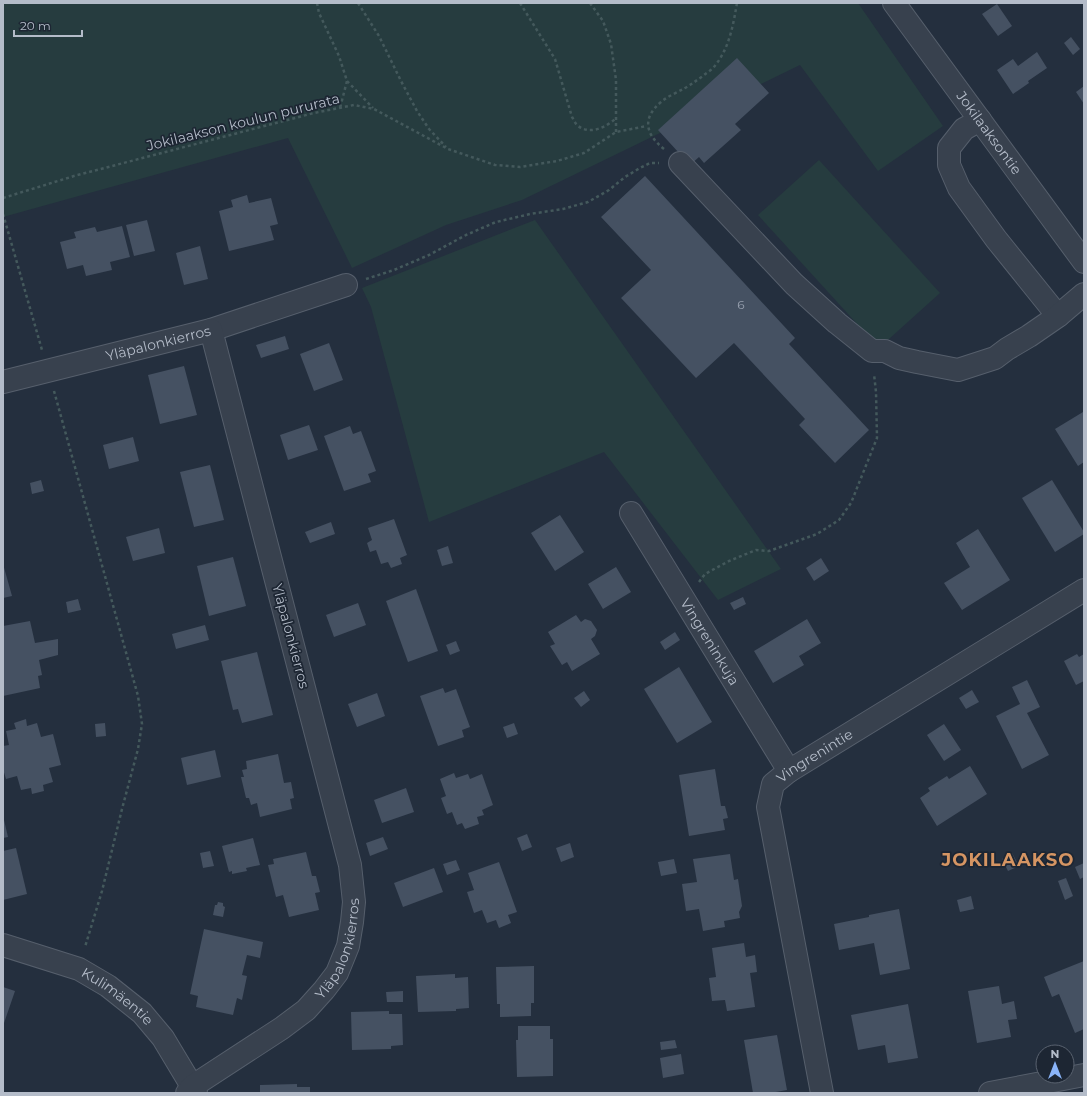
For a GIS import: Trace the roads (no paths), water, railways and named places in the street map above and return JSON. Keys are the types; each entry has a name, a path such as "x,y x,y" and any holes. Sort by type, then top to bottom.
{"street":[{"name":"Jokilaaksontie","path":"894,3 1084,262"},
{"path":"980,120 964,129 948,148 949,165 958,188 996,239 1058,316"},
{"path":"680,163 794,284 837,323 872,351 885,352 899,358 917,362 958,370 974,371 1058,316 1084,294"},
{"path":"211,330 346,285"},
{"name":"Yläpalonkierros","path":"3,382 211,330 350,865 354,902 348,946 337,973 324,990 306,1010 192,1091"},
{"name":"Vingreninkuja","path":"631,513 789,771"},
{"name":"Vingrenintie","path":"822,1093 768,807 773,784 789,771 1084,590"},
{"name":"Kulimäentie","path":"3,945 78,969 108,986 142,1013 163,1038 192,1091"},
{"path":"990,1093 1084,1075"}],"district":[{"name":"JOKILAAKSO","path":"1008,860"}]}
